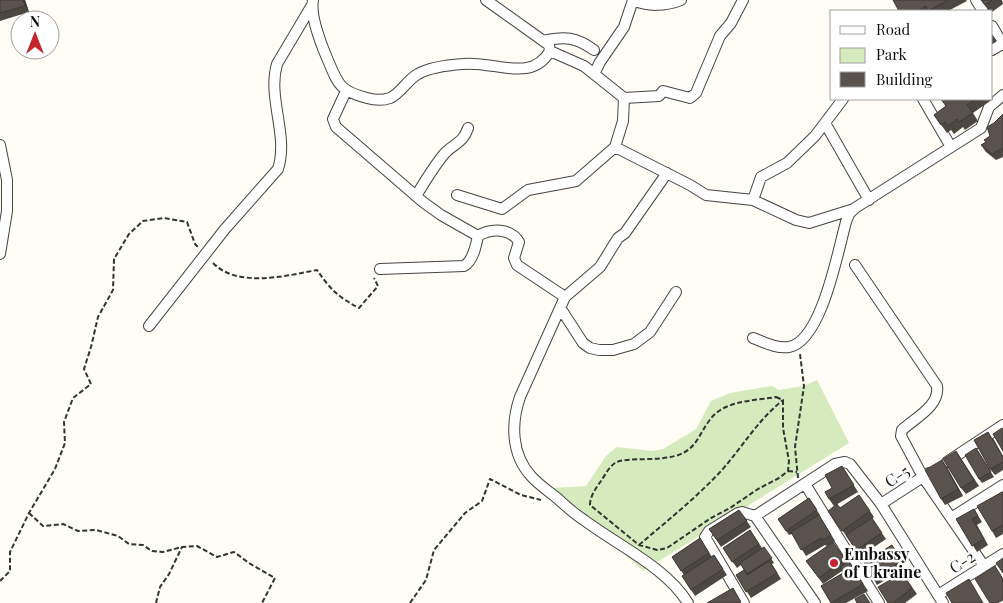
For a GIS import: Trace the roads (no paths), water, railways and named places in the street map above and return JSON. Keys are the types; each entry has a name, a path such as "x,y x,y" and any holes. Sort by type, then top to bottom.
{"street":[{"path":"313,2 324,50 340,86 346,91 372,99 384,100 396,94 419,74 427,71 469,64 517,69 528,68 538,65 545,60 550,51 549,46 486,0"},
{"path":"594,74 624,27 633,0 641,4 664,4 681,0"},
{"path":"550,51 584,66 624,98 659,96 663,91 690,98 696,93 720,36 731,24 743,0"},
{"path":"149,326 236,215 278,169 281,160 281,148 274,92 274,74 277,64 313,2"},
{"path":"1001,42 1003,26"},
{"path":"993,28 1001,42"},
{"path":"543,40 571,38 584,43 594,50"},
{"path":"346,91 333,119 336,127 416,196 441,215 478,236"},
{"path":"614,147 706,195 753,200 796,220 809,222 855,208 951,147 982,126 987,110 1003,95"},
{"path":"457,196 502,209 528,190 576,181 614,147 623,121 624,98"},
{"path":"753,200 761,177 787,163 815,136 842,100"},
{"path":"924,100 951,147"},
{"path":"825,123 869,200"},
{"path":"416,196 447,152 465,138 468,128"},
{"path":"0,145 8,180 7,211 0,254"},
{"path":"667,174 625,233 618,238 600,267 565,297 520,397 515,414 514,429 516,448 530,476 583,520 657,571 677,589 688,603"},
{"path":"753,338 780,348 791,347 802,342 816,322 846,222 849,214 855,208"},
{"path":"380,269 464,266 471,259 478,236 484,232 495,230 511,234 517,238 519,242 514,258 517,265 565,297"},
{"path":"855,266 937,386 938,392 934,402 900,433 923,477 984,566"},
{"path":"561,309 583,343 590,348 613,350 634,344 650,332 676,292"},
{"name":"C-5","path":"941,599 881,504 1003,426"},
{"path":"755,516 835,464 845,462 854,468 881,504"},
{"path":"951,518 1003,485"},
{"path":"802,486 879,603"},
{"path":"744,603 705,537 709,531 742,512 755,516 815,603"},
{"name":"C-2","path":"941,599 1003,554"}],"place":[{"name":"Embassy of Ukraine","path":"834,563"}]}
